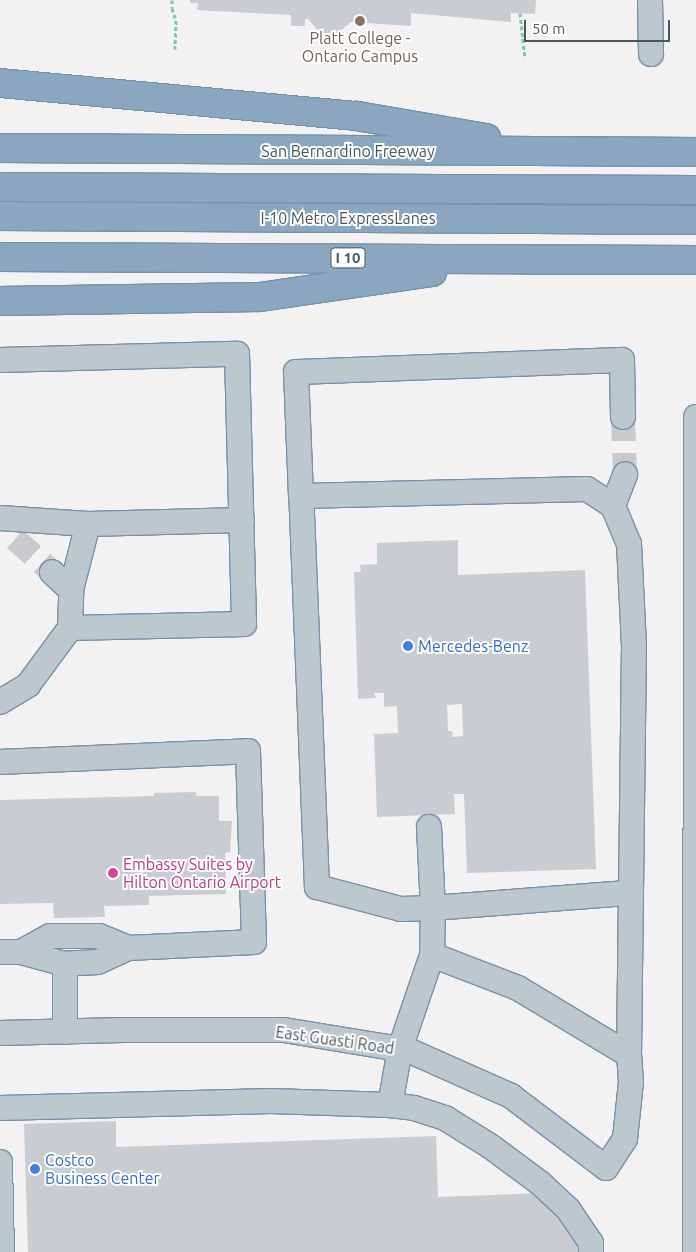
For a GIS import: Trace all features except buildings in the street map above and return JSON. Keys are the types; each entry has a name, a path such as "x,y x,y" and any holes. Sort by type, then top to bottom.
{"highway":[{"path":"0,83 357,116 564,150"},
{"name":"San Bernardino Freeway","path":"0,148 696,152"},
{"path":"280,151 599,189"},
{"name":"I-10 Metro ExpressLanes","path":"0,187 696,190"},
{"name":"I-10 Metro ExpressLanes","path":"0,216 696,220"},
{"name":"I 10","path":"0,257 696,260"},
{"path":"0,301 260,297 522,259"}],"street":[{"path":"650,0 650,54"},
{"path":"0,360 237,354 244,624 70,628"},
{"path":"623,417 622,360 296,372 317,887 401,909 630,893"},
{"path":"695,1252 696,417"},
{"path":"613,506 624,474"},
{"path":"301,496 588,488 613,506 629,544 634,645 629,1055"},
{"path":"0,518 88,524 242,520"},
{"path":"0,702 28,685 70,628 71,590 88,524"},
{"path":"52,572 71,590"},
{"path":"0,762 248,751 254,942 128,948 98,962 65,964 10,952"},
{"path":"390,1105 400,1050 432,955 433,908 429,828"},
{"path":"10,952 50,936 99,936 128,948"},
{"path":"432,955 518,988 629,1055"},
{"path":"65,964 65,1032"},
{"name":"East Guasti Road","path":"0,1033 284,1030 410,1051 511,1096 606,1168 625,1138 631,1082 629,1055"},
{"path":"0,1108 271,1101 390,1105 414,1108 445,1118 490,1146 540,1183 568,1209 591,1243 591,1252"},
{"path":"0,1162 2,1252"}],"path":[{"path":"172,0 172,8 176,20 174,50"},
{"path":"520,13 525,59"}],"tunnel":[{"path":"623,417 625,474"},
{"path":"15,539 52,572"}],"place":[{"name":"Platt College - Ontario Campus","path":"360,21"},
{"name":"Mercedes-Benz","path":"408,646"},
{"name":"Embassy Suites by Hilton Ontario Airport","path":"113,873"},
{"name":"Costco Business Center","path":"35,1169"}]}
